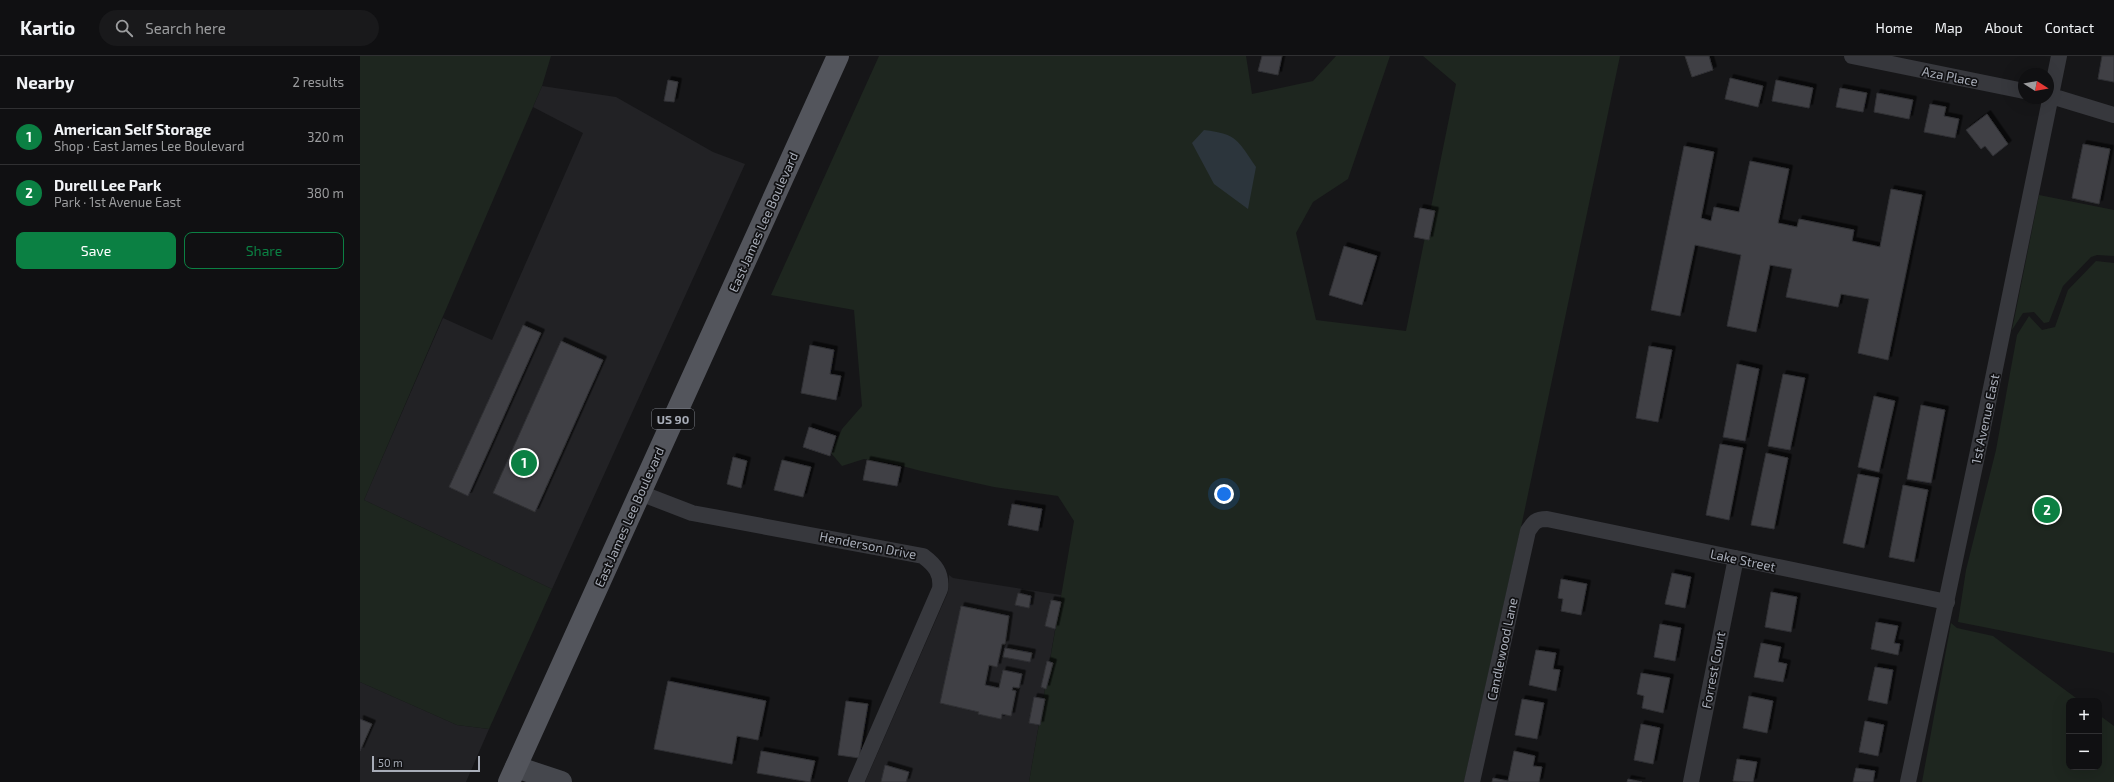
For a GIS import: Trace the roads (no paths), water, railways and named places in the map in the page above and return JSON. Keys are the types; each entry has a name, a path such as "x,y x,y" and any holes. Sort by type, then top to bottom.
{"main road":[{"name":"East James Lee Boulevard","path":"513,775 838,56"}],"street":[{"name":"Aza Place","path":"1852,56 2018,90"},
{"name":"1st Avenue East","path":"2054,76 2059,56"},
{"path":"2054,97 2114,115"},
{"name":"1st Avenue East","path":"1908,782 1947,602 2047,104"},
{"name":"Henderson Drive","path":"640,493 692,513 923,556 937,569 941,582 940,589 856,782"},
{"name":"Lake Street","path":"1538,519 1547,519 1947,602"},
{"name":"Candlewood Lane","path":"1472,782 1528,531 1538,519"},
{"name":"Forrest Court","path":"1691,782 1736,558"},
{"path":"513,775 561,782"}],"place":[{"name":"American Self Storage","path":"524,463"},
{"name":"Durell Lee Park","path":"2047,510"}]}
